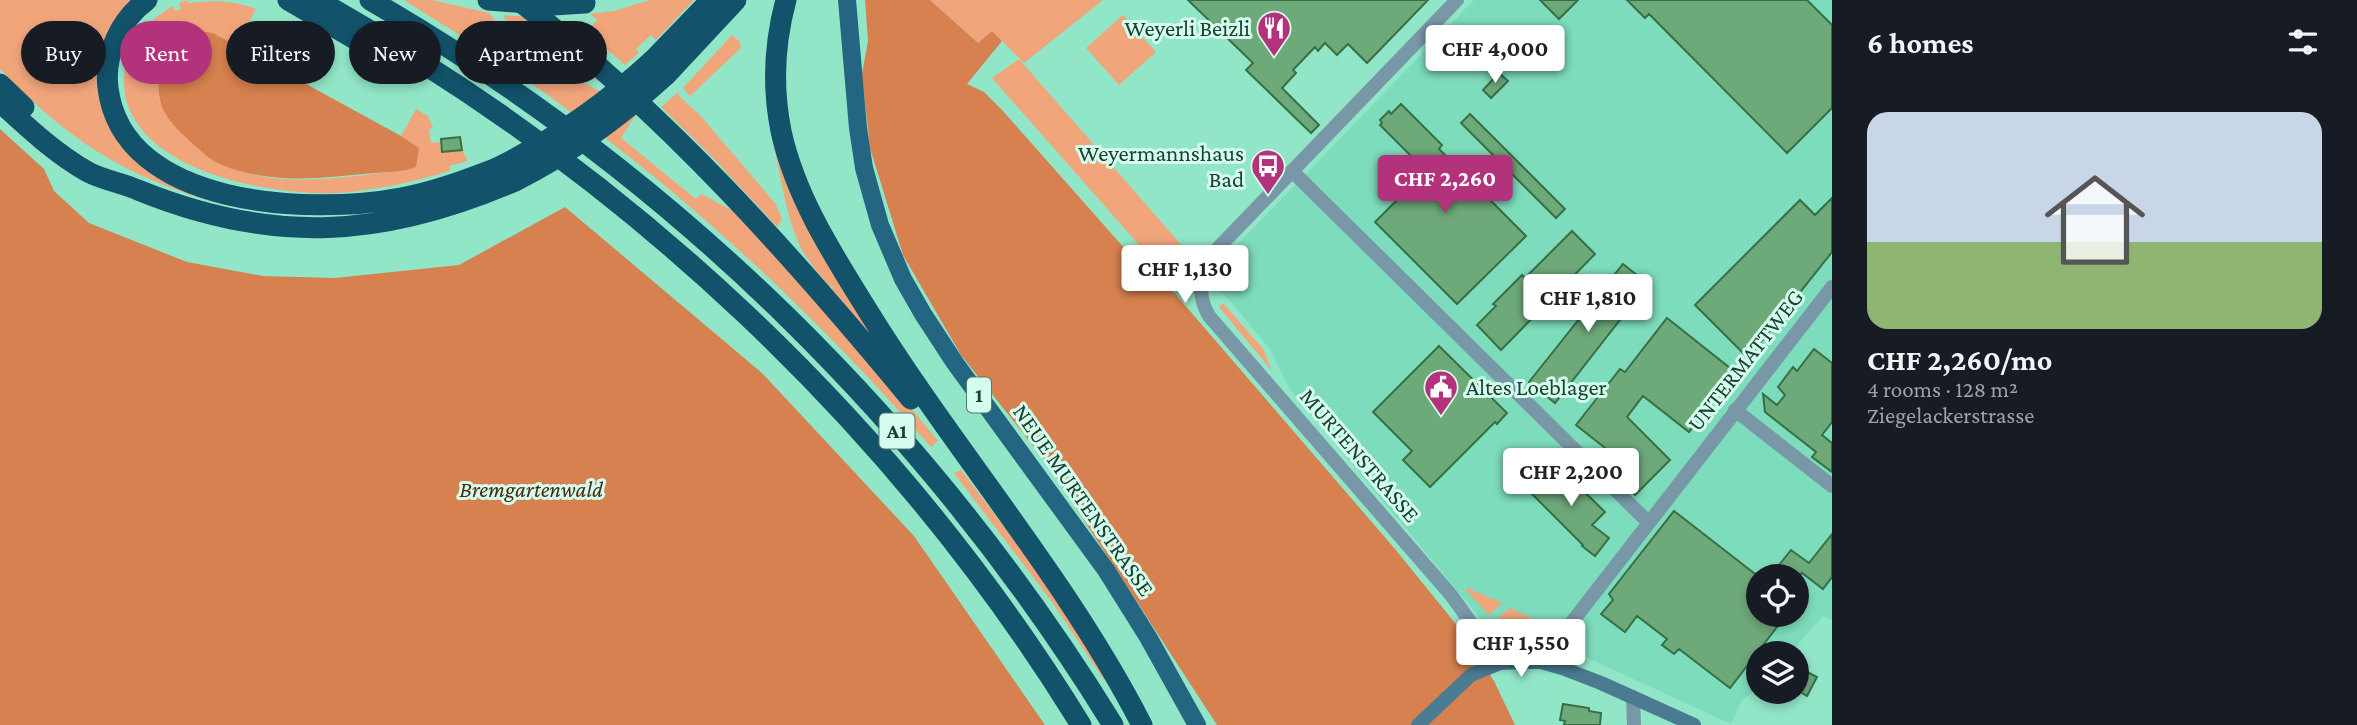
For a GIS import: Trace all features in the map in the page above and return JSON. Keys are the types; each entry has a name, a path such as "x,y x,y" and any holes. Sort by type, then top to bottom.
{"highway":[{"path":"147,0 122,27 109,61 107,79 110,98 115,116 125,135 154,164 175,177 207,189 243,198 328,205 400,198 434,191 497,168 572,126 619,90 659,68 710,0"},
{"path":"288,0 349,36"},
{"name":"A1","path":"317,0 354,21"},
{"name":"A1","path":"370,0 474,64 600,154 704,239 801,330 902,438 979,531 1050,628 1113,725"},
{"path":"488,0 553,5 593,1"},
{"path":"518,0 591,58 744,209 845,320 1014,524"},
{"path":"0,102 55,149 89,172 178,206 231,220 284,227 364,225 428,213 478,197 565,154 592,136 659,68 736,0"},
{"path":"786,0 775,50 775,78 782,132 799,187 829,246 878,328 1076,610 1142,725"},
{"name":"A1","path":"441,76 520,129 615,200 725,294 791,359 850,419 941,526 1005,611 1081,725"},
{"path":"0,83 63,141 136,189"}],"main road":[{"name":"NEUE MURTENSTRASSE","path":"848,0 857,118 864,168 880,225 903,279 955,363 1100,562 1148,637 1194,721"}],"street":[{"path":"1457,0 1292,171 1648,522"},
{"name":"MURTENSTRASSE","path":"1292,171 1219,247 1203,272 1200,292 1209,316 1451,595 1500,663"},
{"name":"UNTERMATTWEG","path":"1541,662 1832,287"},
{"path":"1735,410 1832,486"},
{"path":"1418,725 1471,675 1500,663 1541,662 1633,697 1694,725"},
{"path":"1633,697 1634,725"}],"shaded area":[{"path":"0,0 136,0 125,11 124,21 120,21 120,45 109,119 232,207 164,185 106,156 52,119 0,69"},
{"path":"188,0 188,3 231,2 256,9 250,21 226,21 226,40 212,33 212,21 152,21 173,6 175,11 181,9 179,3"},
{"path":"404,0 432,0 489,13 495,21 455,21 455,32"},
{"path":"650,0 694,0 656,40 651,35 636,49 639,53 625,65 607,49 607,21 596,21 590,14 614,11"},
{"path":"930,0 1103,0 1024,63 992,31 978,43"},
{"path":"1474,0 1832,0 1832,620 1823,616 1801,641 1746,641 1746,698 1741,702 1731,724 1577,653 1499,645 1486,625 1289,388 1270,349 1220,289 1220,276 1230,255"},
{"path":"503,15 531,17 535,21 508,21"},
{"path":"1123,15 1156,52 1119,85 1086,48"},
{"path":"770,34 770,104 871,335 832,289 833,286 830,287 811,264 794,231 772,137 767,103 765,68"},
{"path":"732,35 740,42 741,48 690,96 683,88"},
{"path":"1019,59 1184,248 1167,264 1154,262 992,78"},
{"path":"124,84 168,84 160,96 167,114 176,126 235,167 262,177 304,180 410,169 419,149 401,136 416,109 428,116 433,128 429,129 431,143 440,142 441,152 462,150 468,161 449,166 450,171 421,179 350,192 307,193 274,189 205,171 174,156 148,136 131,112"},
{"path":"532,84 586,84 638,111 621,138 696,199 701,194 743,216 878,368 938,441 931,447 828,335 720,233 663,184"},
{"path":"678,92 775,203 782,219 777,227 661,107"},
{"path":"1223,303 1263,349 1272,371 1219,307"},
{"path":"961,470 1028,558 1107,678 1104,680 1052,602 954,473"},
{"path":"1465,589 1502,603 1489,615"},
{"path":"1510,608 1549,626 1554,632 1531,637 1507,631 1494,621"}],"green space":[{"path":"865,0 930,0 978,43 992,31 1002,41 967,84 984,92 1002,110 1133,258 1165,282 1395,549 1464,634 1494,681 1515,725 1217,725 1046,462 961,355 903,255 870,148 862,74 868,41"},
{"path":"213,33 226,40 226,84 306,84 419,148 416,167 395,172 297,178 278,178 241,171 214,161 184,136 164,111 159,86 212,84"},
{"name":"Bremgartenwald","path":"0,129 44,169 54,191 89,223 187,262 263,276 335,278 459,265 565,207 762,373 914,536 1045,725 0,725"}],"building":[{"path":"1188,0 1428,0 1367,63 1348,44 1337,55 1325,43 1318,51 1315,47 1293,70 1296,73 1282,88 1319,125 1311,133 1246,70 1253,63"},
{"path":"1540,0 1578,0 1559,19"},
{"path":"1627,0 1807,0 1832,25 1832,108 1787,153 1649,14 1645,18"},
{"path":"1499,73 1508,81 1491,98 1483,90"},
{"path":"1401,104 1442,145 1439,149 1526,236 1457,304 1375,222 1426,171 1380,125 1380,120 1389,111 1391,114"},
{"path":"1470,114 1565,209 1556,218 1461,123"},
{"path":"460,137 462,150 442,152 441,139"},
{"path":"1832,198 1832,252 1748,358 1695,305 1800,200 1815,215"},
{"path":"1572,231 1595,254 1501,350 1477,325 1496,306 1493,304 1522,275 1525,278"},
{"path":"1623,264 1648,284 1555,403 1529,382"},
{"path":"1667,318 1735,372 1689,432 1643,396 1627,417 1670,460 1635,495 1604,464 1614,455 1576,425 1620,369 1625,372"},
{"name":"Altes Loeblager","path":"1439,346 1507,413 1430,487 1403,460 1412,451 1373,412"},
{"path":"1814,349 1832,363 1832,422 1822,435 1832,443 1832,472 1812,457 1816,452 1765,412 1763,394 1777,405 1785,395 1778,387 1793,367 1797,371"},
{"path":"1556,464 1605,512 1592,525 1609,538 1595,556 1530,492"},
{"path":"1674,511 1746,567 1746,627 1777,627 1766,641 1746,641 1746,667 1730,688 1679,649 1674,654 1662,645 1667,639 1637,616 1625,632 1601,614 1613,600 1609,594"},
{"path":"1832,534 1832,577 1823,589 1809,578 1809,564 1780,564 1791,550 1809,563"},
{"path":"1809,673 1817,677 1809,692"},
{"path":"1563,704 1601,713 1600,725 1564,725 1565,721 1560,720"}],"place":[{"name":"Weyerli Beizli","path":"1274,58"},
{"name":"Weyermannshaus Bad","path":"1268,196"},
{"name":"Altes Loeblager","path":"1441,417"}]}
